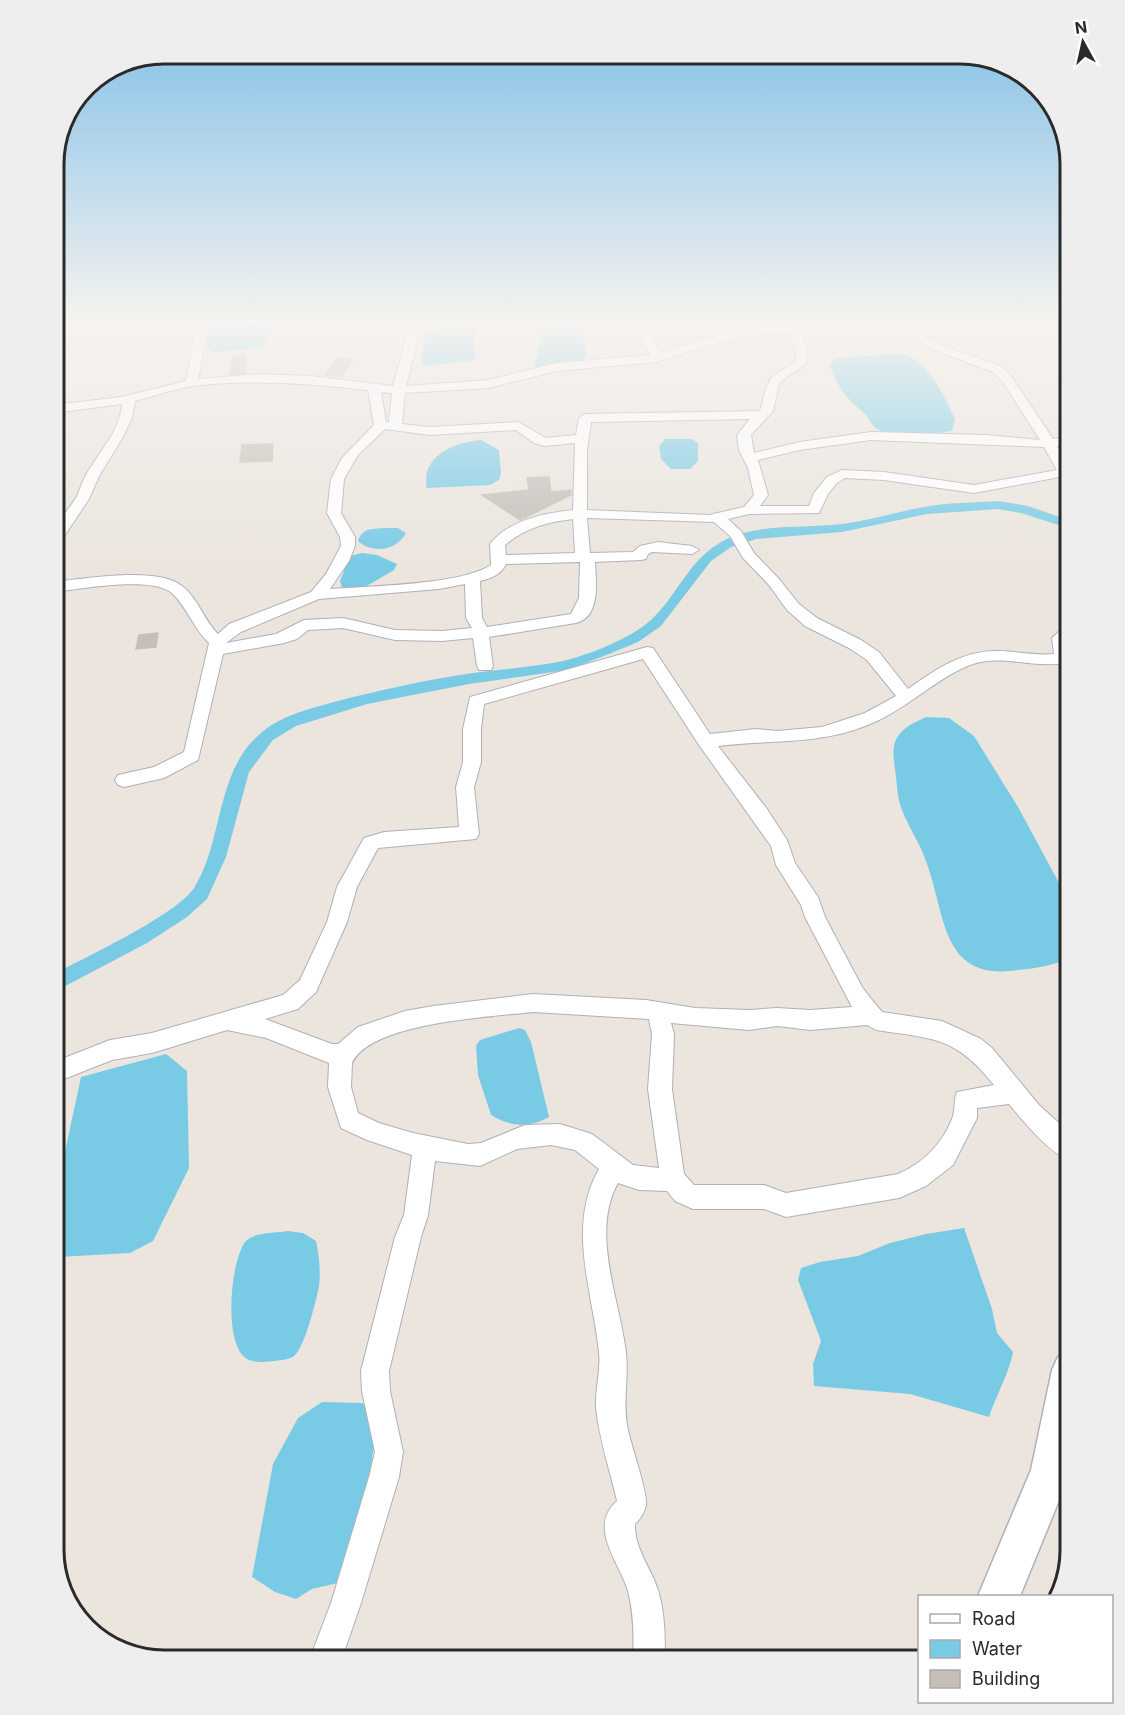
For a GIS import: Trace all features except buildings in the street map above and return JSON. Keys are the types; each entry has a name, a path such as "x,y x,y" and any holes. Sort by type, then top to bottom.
{"street":[{"path":"65,408 91,404"},
{"path":"65,522 86,494 93,474 107,456 130,409 130,404"},
{"path":"315,595 332,577 348,546 348,539 334,514 336,480 348,455 378,430 380,425 377,404"},
{"path":"395,426 396,404"},
{"path":"749,510 761,495 744,435 760,415 769,410 770,404"},
{"path":"1024,404 1060,461"},
{"path":"216,646 278,639 291,635 304,626 343,623 407,636 510,630 576,618 581,615 587,602 580,514 580,450 585,418 760,415"},
{"path":"380,425 430,431 518,426 525,428 534,438 555,443 582,436"},
{"path":"750,458 800,446 871,436 986,439 1035,444 1060,442"},
{"path":"124,780 158,773 192,756 216,646 235,628 315,595 472,579 498,567 500,560 497,544 518,528 544,518 580,514 620,514 699,519 718,518 749,510 814,510 821,493 832,480 842,474 884,476 974,489 1060,474"},
{"path":"718,518 736,534 748,555 793,607 811,622 855,644 873,656 906,698"},
{"path":"500,560 641,556 640,552 644,549 654,547 692,550"},
{"path":"472,579 474,618 480,632 485,666"},
{"path":"65,586 151,581 171,584 178,590 200,626 216,646"},
{"path":"64,1069 110,1050 152,1043 291,1002 308,986 337,922 347,887 370,843 384,839 469,834 465,787 472,762 472,729 476,700 647,652 705,741 760,814 780,845 786,865 811,903 815,917 854,993 876,1020 929,1028 957,1036 984,1055 1013,1093 1060,1140"},
{"path":"705,741 756,735 777,737 823,733 871,717 906,698 939,675 970,659 995,656 1050,660 1060,663"},
{"path":"673,1179 655,1180 627,1175 600,1152 577,1139 548,1134 524,1136 480,1155 439,1151 375,1134 348,1120 339,1094 338,1080 343,1054 366,1034 377,1029 433,1015 554,1003 646,1009 657,1012 749,1020 777,1017 833,1019 872,1015"},
{"path":"657,1012 663,1034 660,1089 673,1179 684,1193 693,1197 764,1197 786,1205 899,1186 917,1178 944,1157 965,1118 964,1099 1013,1093"},
{"path":"228,1022 267,1029 323,1052 343,1054"},
{"path":"329,1650 346,1603 386,1469 389,1452 376,1391 375,1371 408,1237 416,1215 425,1147"},
{"path":"615,1165 605,1178 599,1196 594,1253 613,1355 610,1407 632,1503 629,1510 621,1517 619,1532 621,1547 640,1583 648,1619 649,1650"},
{"path":"999,1595 1051,1471 1060,1426"}],"water":[{"path":"853,404 948,404 955,419 952,431 904,436 885,433 877,429"},
{"path":"665,439 692,439 698,443 698,461 690,469 671,469 661,459 659,446"},
{"path":"481,440 499,450 501,473 499,480 490,485 426,488 427,471 437,456 458,445"},
{"path":"398,528 406,533 396,544 384,549 370,548 358,541 365,531"},
{"path":"362,553 377,555 397,564 394,570 365,587 342,587 340,581 350,556"},
{"path":"926,717 949,718 974,736 1018,807 1060,885 1060,962 1018,970 993,971 974,966 960,955 944,924 924,857 900,805 893,752 897,737 908,726"},
{"path":"519,1028 525,1030 531,1042 549,1117 542,1121 520,1125 491,1115 478,1075 476,1046 480,1040"},
{"path":"166,1054 187,1071 189,1168 153,1241 130,1253 64,1257 64,1155 81,1077"},
{"path":"964,1228 992,1309 997,1333 1013,1352 989,1417 910,1394 814,1386 813,1364 821,1341 798,1280 801,1268 820,1262 858,1256 890,1243 926,1234"},
{"path":"288,1231 303,1233 316,1241 320,1281 318,1293 303,1343 293,1357 285,1360 257,1362 247,1359 239,1351 234,1338 231,1303 236,1267 245,1242 253,1236"},
{"path":"322,1402 362,1403 379,1415 371,1465 367,1521 342,1582 312,1589 296,1599 275,1592 252,1577 273,1464 298,1418"}],"waterway":[{"path":"64,978 140,937 180,912 200,894 217,857 241,771 255,749 267,736 290,722 367,699 469,679 567,665 604,651 633,639 656,623 706,558 726,544 755,535 842,528 927,510 998,505 1023,509 1060,521"}]}
